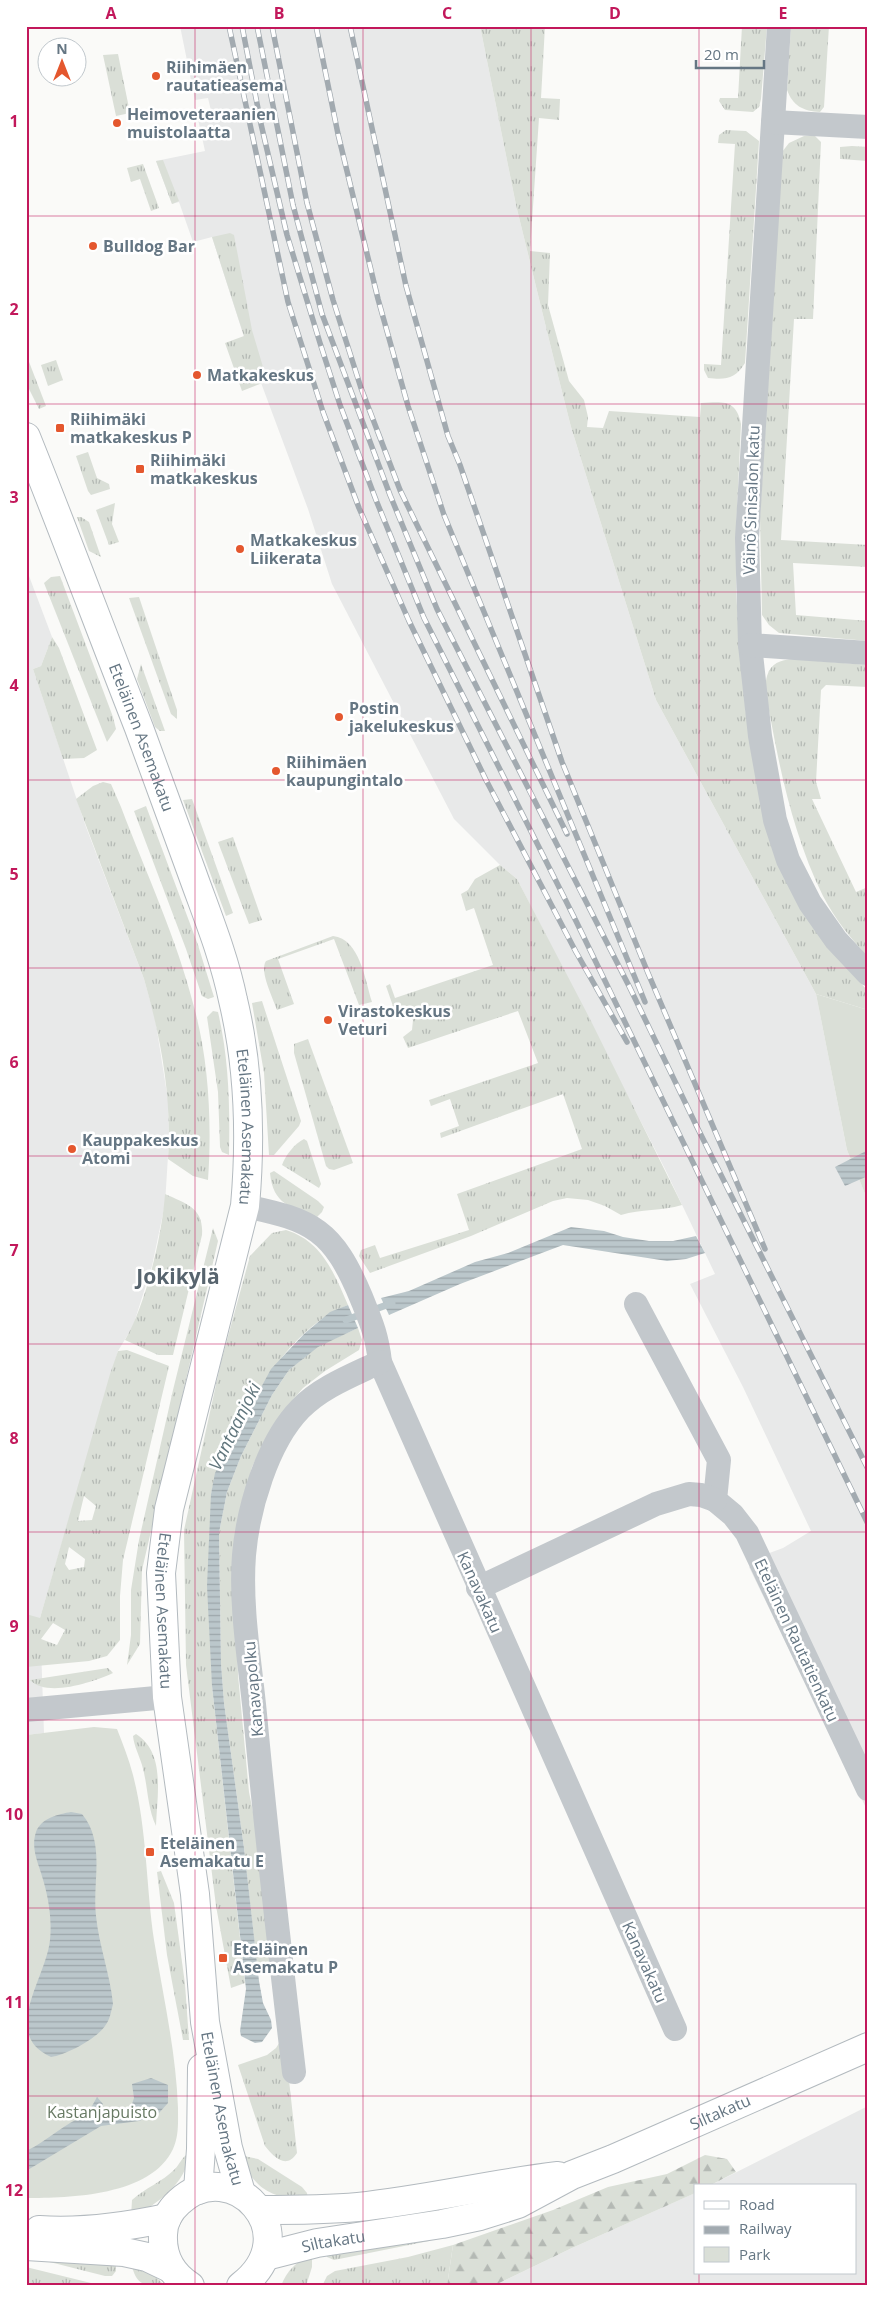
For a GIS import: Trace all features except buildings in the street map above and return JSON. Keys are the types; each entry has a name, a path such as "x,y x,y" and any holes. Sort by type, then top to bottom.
{"street":[{"name":"Väinö Sinisalon katu","path":"780,26 747,538 750,645 760,736 775,820 788,860 810,903 836,940 868,974"},
{"path":"773,122 868,127"},
{"name":"Eteläinen Asemakatu","path":"26,437 149,754 222,958 234,1001 245,1083 248,1163 245,1206 169,1509 164,1541 161,1599 168,1697 195,1894 205,2022 228,2148 250,2202 267,2232 254,2276"},
{"path":"750,645 868,653"},
{"name":"Kanavakatu","path":"245,1206 280,1213 301,1221 324,1236 346,1262 378,1337 380,1362 478,1588 675,2029"},
{"path":"636,1304 719,1460 715,1500"},
{"name":"Kanavapolku","path":"294,2072 265,1831 245,1602 244,1556 249,1522 259,1481 287,1427 300,1409 318,1394 380,1362"},
{"name":"Eteläinen Rautatienkatu","path":"478,1588 656,1504 689,1494 701,1494 715,1500 732,1515 747,1534 868,1789"},
{"path":"26,1710 168,1697"},
{"name":"Eteläinen Asemakatu","path":"198,2190 205,2022"},
{"name":"Siltakatu","path":"254,2276 323,2242 442,2224 480,2216 518,2204 572,2175 613,2159 868,2046"},
{"name":"Siltakatu","path":"198,2190 212,2187 227,2188 250,2202 313,2210 358,2207 511,2182 572,2175"},
{"path":"180,2277 165,2257 162,2243 167,2218 174,2206 185,2196 198,2190"},
{"path":"26,2229 55,2231 98,2230 167,2218"},
{"path":"26,2246 124,2252 148,2257 180,2277"}],"shaded area":[{"path":"180,26 480,26 516,205 571,427 656,700 816,994 847,1150 868,1201 868,1812 749,1567 764,1555 783,1548 811,1531 743,1387 690,1284 715,1274 665,1169 517,879 500,865 454,819 332,584 308,509 244,337 212,237 193,242 179,202 172,204 156,161 205,151 198,119 212,115 208,98 195,100"},
{"path":"26,568 52,637 41,666 33,669 86,827 144,979 155,1018 168,1100 169,1140 165,1204 152,1266 133,1326 118,1351 40,1618 44,1733 26,1735"},
{"path":"868,1150 868,1176 845,1186 835,1167"},
{"path":"571,1227 604,1231 623,1237 649,1241 673,1241 696,1236 705,1253 686,1259 667,1261 563,1245 460,1284 389,1315 381,1298 409,1291 475,1262 508,1253"},
{"path":"348,1305 358,1328 318,1347 289,1370 272,1395 241,1456 227,1492 219,1533 221,1663 224,1703 244,1848 259,1981 263,2003 271,2020 272,2028 262,2042 255,2043 241,2036 240,2031 246,1989 212,1686 207,1586 211,1494 215,1473 271,1369 304,1334 330,1312"},
{"path":"71,1812 82,1814 94,1837 96,1850 96,1916 113,2004 107,2024 101,2031 72,2050 51,2057 36,2047 29,2035 27,2020 35,1988 47,1955 51,1933 49,1904 36,1858 34,1839 38,1827 46,1820"},
{"path":"151,2078 168,2085 168,2103 159,2113 139,2121 101,2126 26,2171 26,2151 87,2115 97,2097 103,2104 100,2110 103,2113 131,2107 134,2098 132,2084"},
{"path":"868,2106 868,2286 493,2286 694,2193 694,2274 856,2274 856,2184 713,2184"}],"green space":[{"path":"480,26 545,26 541,98 560,99 559,120 539,118 530,251 550,253 548,305 569,381 584,400 588,417 587,427 603,428 609,411 700,417 701,403 716,402 727,404 736,410 739,416 741,424 736,530 736,594 746,714 834,954 868,991 868,1010 816,994 656,700 571,427 516,205"},
{"path":"742,26 767,26 761,99 759,107 753,112 725,110 719,101 720,98 738,98"},
{"path":"791,26 829,26 824,107 820,112 799,107 792,100 787,90"},
{"path":"118,54 130,113 116,116 103,55"},
{"path":"726,130 746,131 759,141 745,363 734,375 714,379 708,378 704,370 704,364 721,365 735,144 718,143 719,135"},
{"path":"804,136 815,136 821,142 813,319 794,319 781,540 868,545 868,567 793,563 796,615 868,621 868,641 779,633 769,625 762,615 760,517 782,152 789,143"},
{"path":"840,147 868,147 868,161 840,159"},
{"path":"163,160 179,201 172,204 156,161"},
{"path":"143,164 159,208 151,211 140,179 131,182 127,168"},
{"path":"230,233 234,235 252,330 266,377 265,382 242,391 225,343 244,336 212,237"},
{"path":"26,354 46,406 39,409 26,383"},
{"path":"56,360 63,380 48,386 41,365"},
{"path":"88,452 97,478 109,484 110,489 91,495 76,456"},
{"path":"115,503 112,524 119,542 109,545 96,510"},
{"path":"77,517 81,517 89,522 101,557 89,551"},
{"path":"60,576 113,717 116,729 107,742 44,583 51,577"},
{"path":"139,597 177,710 177,719 171,714 129,598"},
{"path":"52,637 59,648 97,750 84,758 63,759 33,669 41,666"},
{"path":"793,659 868,665 868,687 826,685 821,690 816,782 821,799 812,799 856,892 868,887 868,957 855,943 823,896 805,854 785,788 768,705 766,681 774,665 780,661"},
{"path":"141,664 165,731 160,731 155,727 137,679"},
{"path":"103,782 111,784 121,807 170,931 194,1007 203,1049 208,1093 210,1137 208,1180 193,1176 168,1159 167,1090 150,1001 144,979 76,799 93,786"},
{"path":"192,799 233,913 226,916 183,800"},
{"path":"146,806 198,945 214,997 208,999 202,996 134,811"},
{"path":"233,837 262,920 249,924 218,842"},
{"path":"500,865 517,879 590,1019 682,1205 621,1215 605,1206 588,1200 567,1198 553,1201 471,1236 370,1273 359,1256 361,1250 375,1245 380,1258 469,1230 457,1194 582,1149 563,1094 441,1138 440,1133 459,1126 450,1099 431,1106 429,1100 538,1063 518,1011 408,1048 403,1037 412,1030 413,1020 408,1013 395,1012 386,986 390,984 395,998 493,965 474,908 466,911 461,894 468,890 475,879"},
{"path":"333,936 349,944 355,952 364,972 372,1002 359,1005 334,939 278,959 294,1004 277,1010 265,978 264,965 266,961"},
{"path":"816,994 868,1010 868,1201 847,1150"},
{"path":"262,1001 301,1121 299,1126 274,1155 269,1155 264,1073 252,1003"},
{"path":"213,1011 218,1012 227,1065 229,1155 222,1152 220,1147 218,1092 207,1017"},
{"path":"308,1039 353,1163 334,1170 326,1166 294,1053 294,1044"},
{"path":"304,1139 307,1141 321,1184 319,1188 282,1165 291,1150"},
{"path":"274,1171 318,1201 324,1207 322,1212 317,1217 291,1207 279,1198 272,1184 270,1173"},
{"path":"165,1194 192,1208 197,1213 202,1226 202,1235 173,1355 158,1355 125,1340 140,1308 152,1269 157,1249"},
{"path":"213,1228 218,1241 142,1570 140,1644 127,1665 131,1635 131,1590 139,1540 173,1390"},
{"path":"286,1230 298,1235 318,1250 332,1270 348,1305 312,1327 282,1357 258,1393 225,1454 211,1494 212,1686 245,1983 231,1988 216,1906 186,1665 184,1530 221,1362 250,1256 272,1233"},
{"path":"358,1328 362,1340 359,1350 325,1371 303,1388 285,1409 266,1438 252,1467 240,1512 236,1610 238,1675 249,1792 257,1832 274,1976 264,1969 258,1975 244,1848 224,1703 221,1663 219,1533 227,1492 241,1456 272,1395 289,1370 318,1346"},
{"path":"127,1350 169,1366 123,1560 120,1596 120,1640 107,1656 89,1661 26,1667 26,1614 40,1618 118,1351","holes":["84,1496 96,1506 92,1520 78,1521","69,1547 85,1559 84,1567 69,1570 65,1564","53,1623 65,1630 57,1645 41,1639"]},
{"path":"108,1668 113,1673 70,1687 47,1688 30,1680"},
{"name":"Kastanjapuisto","path":"94,1727 117,1729 130,1764 138,1795 144,1836 151,1919 175,2066 178,2108 177,2134 173,2149 162,2165 147,2176 128,2185 86,2195 26,2198 26,1735"},
{"path":"136,1734 146,1742 156,1763 158,1788 156,1826 151,1811 142,1765 135,1747 133,1736"},
{"path":"161,1871 174,1903 185,1984 189,2040 183,2040 167,1955 157,1872"},
{"path":"281,2040 287,2062 297,2153 289,2161 276,2158 265,2146 238,2065 267,2055 276,2048"},
{"path":"188,2154 183,2174 176,2184 150,2207 131,2217 132,2200 170,2174"},
{"path":"239,2155 258,2159 302,2187 307,2193 308,2201 284,2197 266,2190 252,2177"},
{"path":"705,2155 727,2159 736,2172 713,2184 694,2184 694,2194 493,2286 447,2286 453,2245 553,2210 608,2187 667,2174"},
{"path":"432,2238 429,2241 334,2260 327,2257 325,2251"},
{"path":"453,2245 447,2286 322,2286 327,2276 335,2271 408,2257"},
{"path":"312,2254 312,2267 306,2286 281,2286 286,2275 293,2267"},
{"path":"26,2256 116,2260 116,2271 112,2276 105,2276"},
{"path":"131,2262 152,2273 165,2286 152,2286 142,2283 135,2276"},
{"path":"26,2267 91,2283 123,2286 26,2286"}],"waterway":[{"name":"Vantaanjoki","path":"346,1320 392,1303"}],"railway":[{"path":"229,26 288,302 323,412 359,508 409,621 486,780 576,952 627,1042"},
{"path":"242,26 261,124 287,235 320,343 340,405 424,618 576,921 868,1524"},
{"path":"257,26 293,205 322,314 390,495 437,609 629,986 697,1127 868,1469"},
{"path":"272,26 307,203 333,300 361,388 400,490 567,834"},
{"path":"316,26 338,134 378,299 408,406 444,515 645,1002"},
{"path":"350,26 406,286 448,436 460,465 562,762 648,973 765,1249"}],"place":[{"name":"Riihimäen rautatieasema","path":"156,76"},
{"name":"Heimoveteraanien muistolaatta","path":"117,123"},
{"name":"Bulldog Bar","path":"93,246"},
{"name":"Matkakeskus","path":"197,375"},
{"name":"Riihimäki matkakeskus P","path":"60,428"},
{"name":"Riihimäki matkakeskus","path":"140,469"},
{"name":"Matkakeskus Liikerata","path":"240,549"},
{"name":"Postin jakelukeskus","path":"339,717"},
{"name":"Riihimäen kaupungintalo","path":"276,771"},
{"name":"Virastokeskus Veturi","path":"328,1020"},
{"name":"Kauppakeskus Atomi","path":"72,1149"},
{"name":"Eteläinen Asemakatu E","path":"150,1852"},
{"name":"Eteläinen Asemakatu P","path":"223,1958"}],"district":[{"name":"Jokikylä","path":"178,1276"}]}
